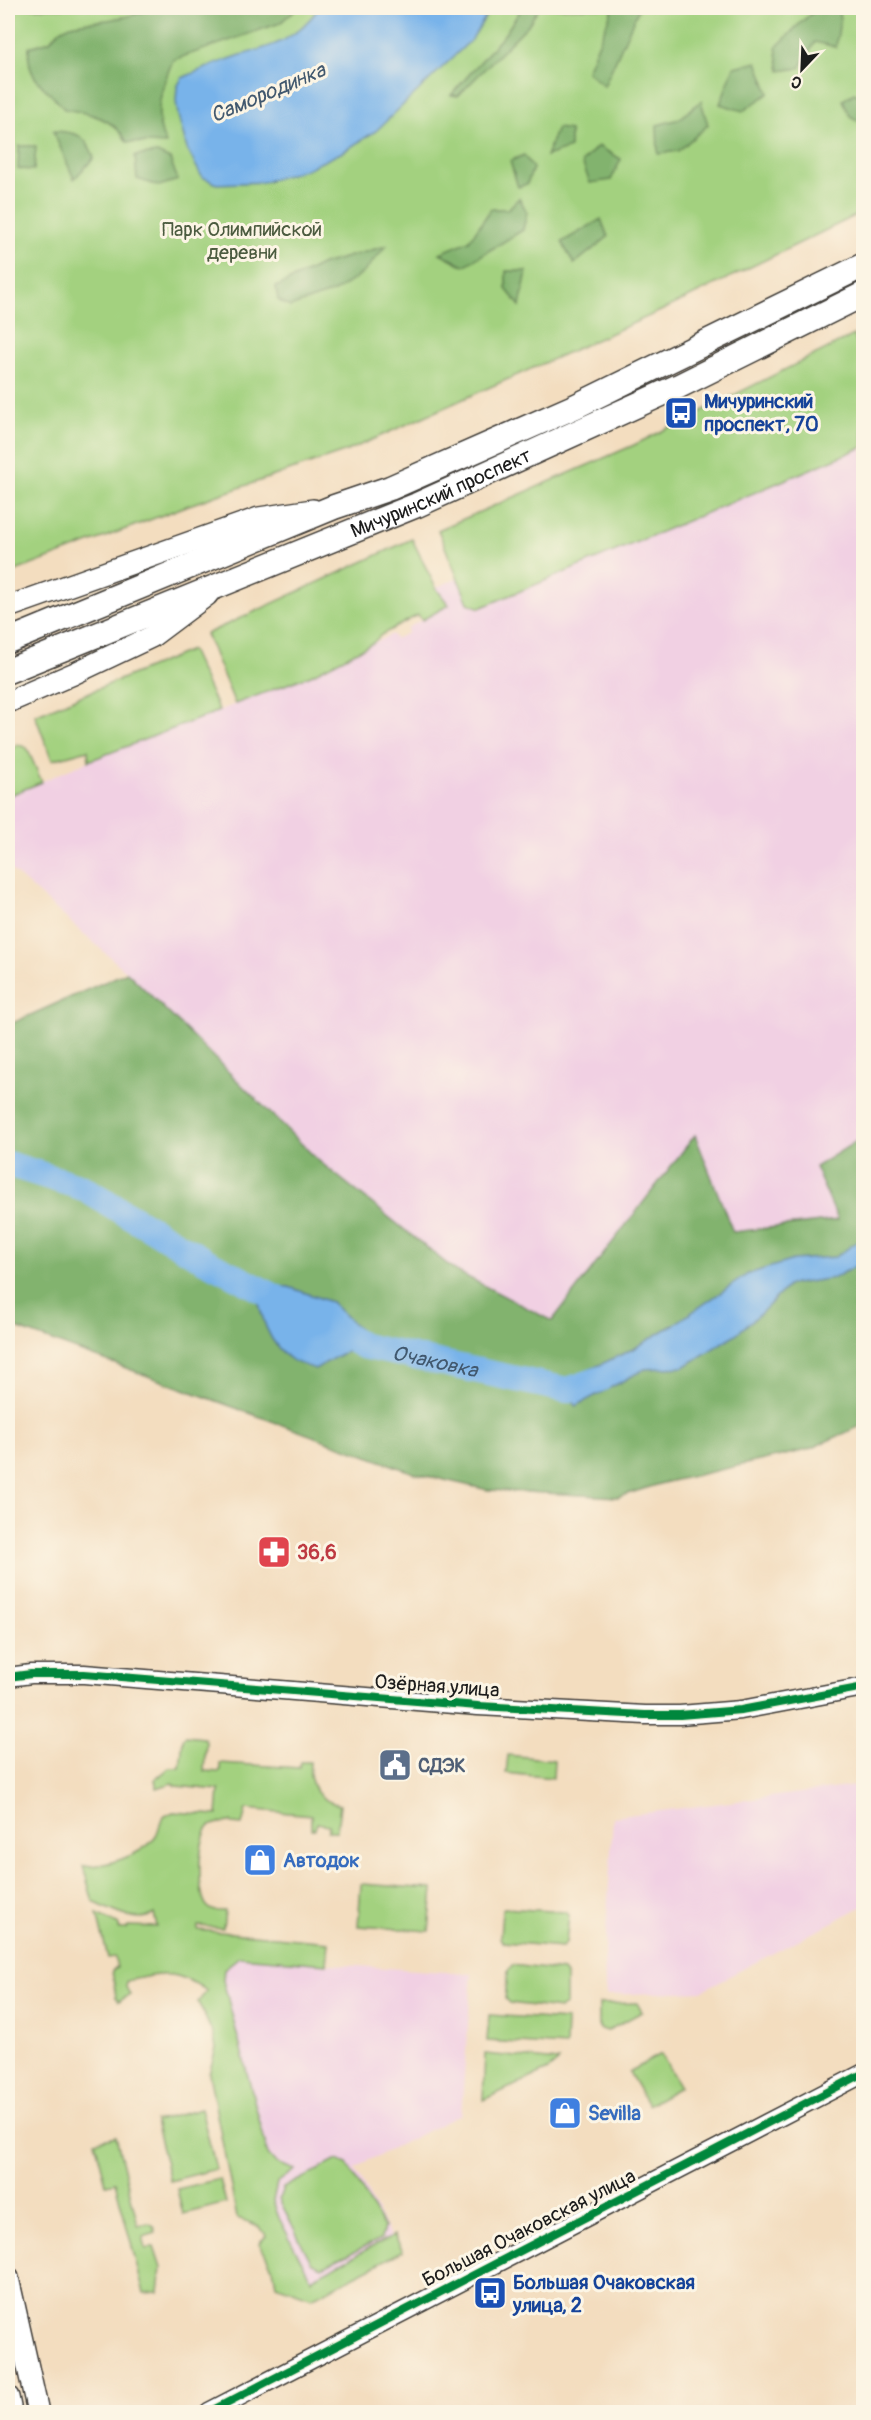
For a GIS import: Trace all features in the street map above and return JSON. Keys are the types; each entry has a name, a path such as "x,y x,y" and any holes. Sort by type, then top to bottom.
{"main road":[{"name":"Мичуринский проспект","path":"8,641 334,507 390,488 576,406 864,265"},
{"name":"Мичуринский проспект","path":"8,671 417,505 679,386 864,294"},
{"path":"8,607 259,518 334,507"},
{"path":"8,702 151,637 225,583"},
{"path":"8,2278 38,2412"},
{"path":"8,2397 11,2412"}],"street":[{"name":"Озёрная улица","path":"8,1677 84,1674 467,1706 645,1715 690,1715 741,1710 864,1687"},
{"name":"Большая Очаковская улица","path":"209,2412 864,2073"}],"shaded area":[{"path":"863,392 863,1137 815,1167 839,1220 733,1232 694,1136 553,1321 456,1271 319,1161 127,972 8,867 8,796 89,761 311,675 392,634 395,639 408,633 407,628 448,605 436,588 722,451"},
{"path":"863,1785 863,1906 701,1991 606,1995 604,1967 613,1817"},
{"path":"217,1956 472,1974 461,2114 355,2169 391,2237 311,2279 279,2218 262,2203"}],"green space":[{"name":"Парк Олимпийской деревни","path":"8,8 863,8 863,212 665,309 347,451 189,505 8,574"},
{"path":"153,8 297,8 280,23 173,60 162,92 159,112 166,144 127,142 122,134 108,122 83,112 64,109 38,82 31,68 29,47 50,41 70,25 123,17"},
{"path":"522,8 539,8 528,25 458,96 451,95 504,35"},
{"path":"613,8 639,8 604,86 587,71"},
{"path":"820,8 838,8 840,19 836,47 815,42 800,68 780,71 776,47"},
{"path":"757,62 769,93 743,111 720,104 734,67"},
{"path":"854,93 863,97 863,124 850,116 843,100"},
{"path":"701,101 708,125 678,151 658,154 657,125 679,119"},
{"path":"557,128 570,130 570,148 546,156"},
{"path":"53,131 68,132 79,136 84,139 91,150 94,158 74,179"},
{"path":"19,146 36,146 34,170 18,169"},
{"path":"598,146 621,159 611,180 590,183 582,162"},
{"path":"157,153 170,159 178,180 159,186 137,179 135,156"},
{"path":"524,155 533,168 527,184 518,187 510,161"},
{"path":"519,198 527,212 523,230 464,266 440,253 469,241 491,209 508,209"},
{"path":"601,219 608,237 574,264 562,242"},
{"path":"386,246 364,272 336,291 290,307 278,300 276,287 323,264"},
{"path":"506,271 527,271 520,306 506,289"},
{"path":"854,335 863,357 863,447 480,608 468,603 438,530 634,445"},
{"path":"412,539 436,588 449,605 422,620 418,615 381,635 373,643 311,675 235,704 206,634"},
{"path":"191,650 219,711 89,761 88,750 52,760 35,715"},
{"path":"17,744 27,748 42,782 8,796 8,754"},
{"path":"127,972 319,1161 456,1271 552,1321 695,1135 733,1232 838,1220 815,1167 863,1137 863,1425 807,1450 663,1483 618,1497 488,1490 414,1473 8,1325 8,1025","holes":["255,1286 289,1287 363,1346 314,1368"]},
{"path":"185,1736 204,1738 206,1742 204,1771 220,1772 220,1763 299,1768 300,1762 310,1762 311,1778 316,1790 325,1799 340,1805 337,1831 328,1831 329,1825 317,1823 315,1829 311,1829 311,1815 246,1809 242,1825 231,1822 217,1823 209,1827 205,1833 200,1867 204,1901 212,1910 225,1911 223,1928 198,1926 198,1930 329,1942 327,1964 239,1957 224,1969 223,1980 268,2154 276,2163 295,2170 277,2183 273,2201 279,2218 311,2279 394,2235 403,2251 312,2298 276,2285 273,2269 259,2243 266,2236 264,2232 254,2224 237,2218 209,2074 216,2048 213,2034 198,2002 207,1991 177,1976 150,1976 127,1981 126,1987 130,1995 119,2001 116,1997 112,1971 117,1968 115,1957 108,1958 97,1914 119,1925 119,1929 127,1929 128,1926 157,1927 154,1914 140,1918 132,1917 93,1902 83,1866 111,1862 140,1851 154,1839 163,1817 173,1812 217,1815 219,1790 175,1786 172,1783 157,1788 155,1780 169,1768 180,1768"},
{"path":"508,1755 554,1760 553,1778 506,1773"},
{"path":"361,1884 433,1889 429,1931 358,1926"},
{"path":"504,1908 565,1912 569,1915 566,1943 562,1947 503,1942 500,1938"},
{"path":"512,1965 563,1971 566,1975 566,2003 560,2009 509,2003 505,1999 508,1971"},
{"path":"637,2003 642,2012 607,2031 599,2028 599,2004"},
{"path":"489,2015 567,2020 566,2046 487,2041"},
{"path":"485,2054 559,2061 548,2070 483,2100"},
{"path":"661,2054 680,2087 648,2105 629,2072"},
{"path":"201,2109 216,2169 170,2181 155,2121"},
{"path":"116,2136 138,2225 149,2223 154,2226 156,2233 143,2237 146,2249 154,2247 161,2268 158,2292 144,2293 115,2182 106,2184 95,2141"},
{"path":"337,2160 347,2164 384,2227 381,2239 322,2267 311,2262 279,2199 283,2188"},
{"path":"220,2179 226,2203 183,2214 177,2189"}],"water":[{"name":"Самородинка","path":"319,8 491,8 472,39 376,131 343,152 307,169 264,182 217,184 202,177 187,149 178,115 177,87 182,78 224,61 274,45 301,28"},
{"path":"863,1238 863,1262 834,1278 789,1285 736,1334 684,1367 645,1369 576,1406 567,1390 574,1377 635,1348 748,1274 793,1260 835,1257"},
{"path":"255,1285 289,1287 331,1302 360,1330 363,1346 341,1354 315,1369 294,1361 283,1353 270,1336 262,1317"}],"waterway":[{"name":"Очаковка","path":"8,1164 81,1187 206,1261 285,1302"},
{"name":"Очаковка","path":"333,1329 363,1346 567,1390 600,1379"}],"cycle path":[{"path":"8,1677 31,1674 84,1674 478,1706 645,1715 680,1715 741,1710 864,1687"},
{"path":"209,2412 864,2073"}],"place":[{"name":"Мичуринский проспект, 70","path":"681,413"},
{"name":"36,6","path":"274,1552"},
{"name":"СДЭК","path":"395,1765"},
{"name":"Автодок","path":"260,1860"},
{"name":"Sevilla","path":"565,2113"},
{"name":"Большая Очаковская улица, 2","path":"490,2293"}]}
